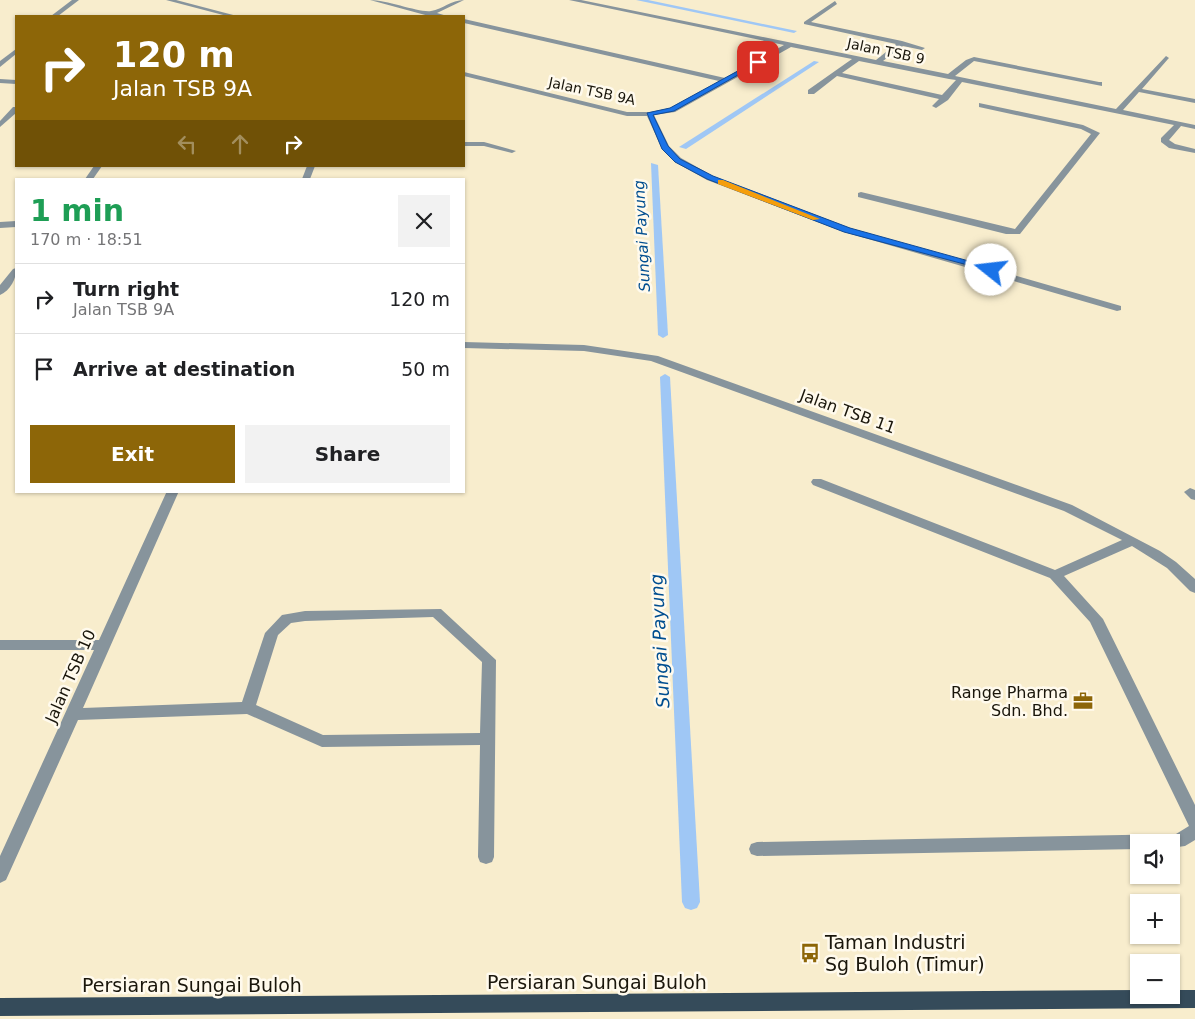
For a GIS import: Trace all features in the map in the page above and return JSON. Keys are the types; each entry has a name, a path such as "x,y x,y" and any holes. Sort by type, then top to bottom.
{"main road":[{"name":"Persiaran Sungai Buloh","path":"0,1007 1195,999"}],"street":[{"path":"55,15 76,0"},
{"path":"169,0 230,15"},
{"path":"373,0 438,15"},
{"path":"428,15 461,0"},
{"name":"Jalan TSB 9","path":"572,0 1195,127"},
{"path":"835,3 806,23 922,48"},
{"path":"465,21 725,80"},
{"path":"878,62 902,43"},
{"name":"Jalan TSB 9A","path":"465,74 627,114 650,114 672,110 790,44"},
{"path":"0,65 15,51"},
{"path":"811,92 858,58"},
{"path":"1118,111 1166,58"},
{"path":"949,77 968,61 974,59 1099,84"},
{"path":"836,74 945,98"},
{"path":"936,106 961,79"},
{"path":"0,81 15,82"},
{"path":"1138,90 1195,101"},
{"path":"982,105 1089,120"},
{"path":"1089,120 1101,108"},
{"path":"0,125 15,110"},
{"path":"650,114 665,147 678,160 710,178 847,230 1117,308"},
{"path":"861,195 1006,231 1017,232 1096,133 1089,120"},
{"path":"1179,124 1164,140 1172,146 1195,151"},
{"path":"465,144 484,144 512,151"},
{"path":"89,178 97,167"},
{"path":"0,224 15,224"},
{"path":"0,292 15,272"},
{"name":"Jalan TSB 11","path":"465,345 589,348 654,358 1068,508 1132,541 1193,580"},
{"path":"817,482 1055,575 1096,618 1195,822"},
{"name":"Jalan TSB 10","path":"1,870 172,493"},
{"path":"1055,575 1132,541"},
{"path":"248,708 272,632 287,619 305,616 436,612 489,660 486,857"},
{"path":"0,645 103,645"},
{"path":"72,714 248,708 322,741 488,738"},
{"path":"757,848 1179,840 1195,831"}],"waterway":[{"name":"Sungai Payung","path":"639,0 794,31"},
{"name":"Sungai Payung","path":"683,147 816,62"},
{"name":"Sungai Payung","path":"654,165 663,335"},
{"name":"Sungai Payung","path":"665,377 691,902"}],"slow traffic":[{"path":"721,182 816,219"}],"place":[{"name":"Range Pharma Sdn. Bhd.","path":"1083,701"},
{"name":"Taman Industri Sg Buloh (Timur)","path":"810,953"}],"route":[{"path":"758,62 672,110 650,114 665,147 678,160 710,178 847,230 991,270"}]}
